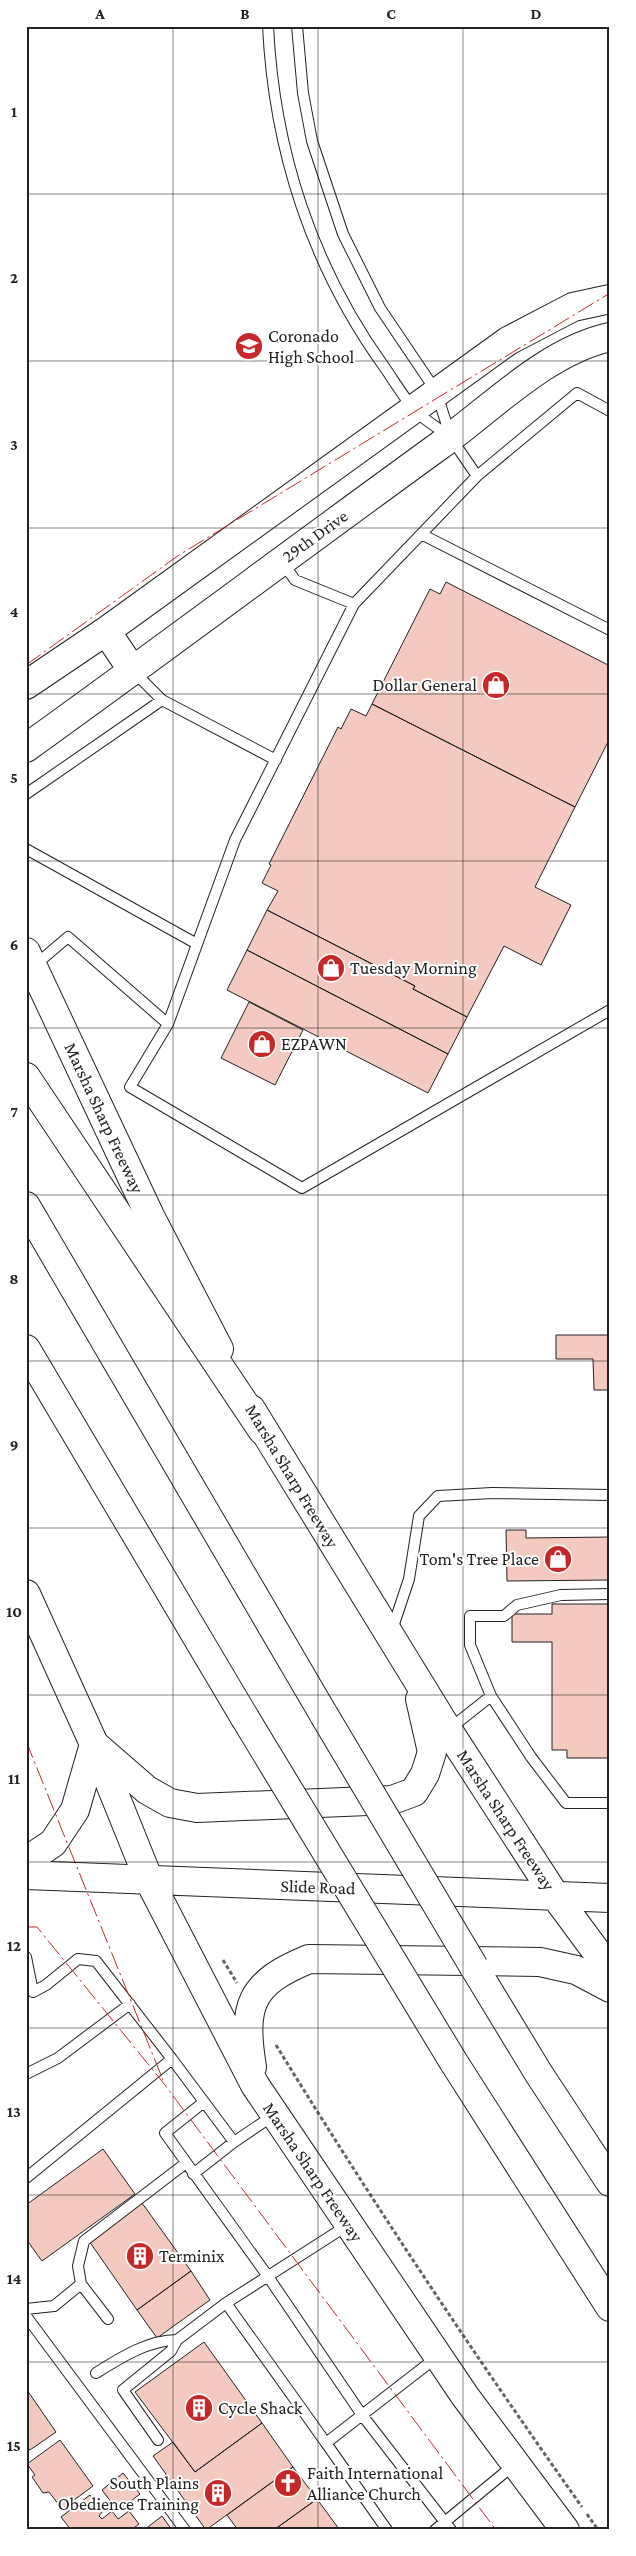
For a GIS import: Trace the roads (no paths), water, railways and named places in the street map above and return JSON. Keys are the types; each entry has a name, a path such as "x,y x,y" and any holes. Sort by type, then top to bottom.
{"main road":[{"path":"26,685 106,631 414,409 436,391 536,324 573,307 610,299"},
{"name":"29th Drive","path":"26,748 451,438 552,361 586,342 610,337"},
{"path":"106,631 133,671"},
{"name":"Marsha Sharp Freeway","path":"30,960 150,1216 262,1430 448,1730 556,1897 610,1970"},
{"path":"26,1078 262,1430"},
{"path":"26,1206 324,1715 539,2074 574,2130 610,2182"},
{"path":"26,1349 244,1718 453,2061 610,2307"},
{"name":"Marsha Sharp Freeway","path":"26,1594 94,1744 148,1880 255,2085 438,2356 565,2530"},
{"path":"26,1861 52,1843 75,1810 94,1744 147,1790 170,1804 196,1808 392,1800 414,1792 425,1774 432,1752 416,1680"},
{"name":"Slide Road","path":"26,1875 610,1898"},
{"path":"255,2085 248,2045 248,2012 258,1990 283,1970 309,1958 540,1962 576,1970 610,1988"},
{"path":"574,2130 610,2154"}],"lane":[{"path":"268,26 272,86 280,132 293,182 309,231 350,316 414,409 451,438"},
{"path":"297,26 303,93 312,141 333,209 355,261 380,308 436,391 451,438 477,476"},
{"path":"610,411 577,394 477,476 354,604 235,840 168,1024 130,1086 302,1188 610,1010"},
{"path":"422,534 610,630"},
{"path":"282,561 295,580 354,604"},
{"path":"133,671 162,700 276,760"},
{"path":"26,794 162,700"},
{"path":"26,849 197,944"},
{"path":"30,960 68,937 168,1024"},
{"path":"390,1638 409,1579 419,1516 438,1496 492,1493 610,1495"},
{"path":"610,1594 561,1595 517,1605 504,1616 470,1616 470,1645 491,1696 531,1757 566,1803 610,1803"},
{"path":"448,1730 491,1696"},
{"path":"27,1962 29,1992 46,1985 78,1958 96,1961 234,2142"},
{"path":"26,2074 58,2058 130,2004"},
{"path":"28,2175 172,2059"},
{"path":"204,2102 165,2133 267,2275 362,2415 448,2526"},
{"path":"193,2174 234,2142 274,2115"},
{"path":"108,2319 81,2284 78,2266 84,2241 186,2164"},
{"path":"158,2440 123,2390 171,2351 177,2340 226,2303 349,2224"},
{"path":"26,2309 54,2306 81,2284"},
{"path":"226,2303 387,2530"},
{"path":"26,2316 185,2530"},
{"path":"96,2373 127,2353 164,2340 177,2340"},
{"path":"326,2444 438,2356"},
{"path":"435,2530 448,2526 516,2463"}],"place":[{"name":"Coronado High School","path":"249,346"},
{"name":"Dollar General","path":"496,685"},
{"name":"Tuesday Morning","path":"331,968"},
{"name":"EZPAWN","path":"262,1044"},
{"name":"Tom's Tree Place","path":"558,1559"},
{"name":"Terminix","path":"140,2256"},
{"name":"Cycle Shack","path":"199,2408"},
{"name":"Faith International Alliance Church","path":"288,2483"},
{"name":"South Plains Obedience Training","path":"218,2493"}]}
